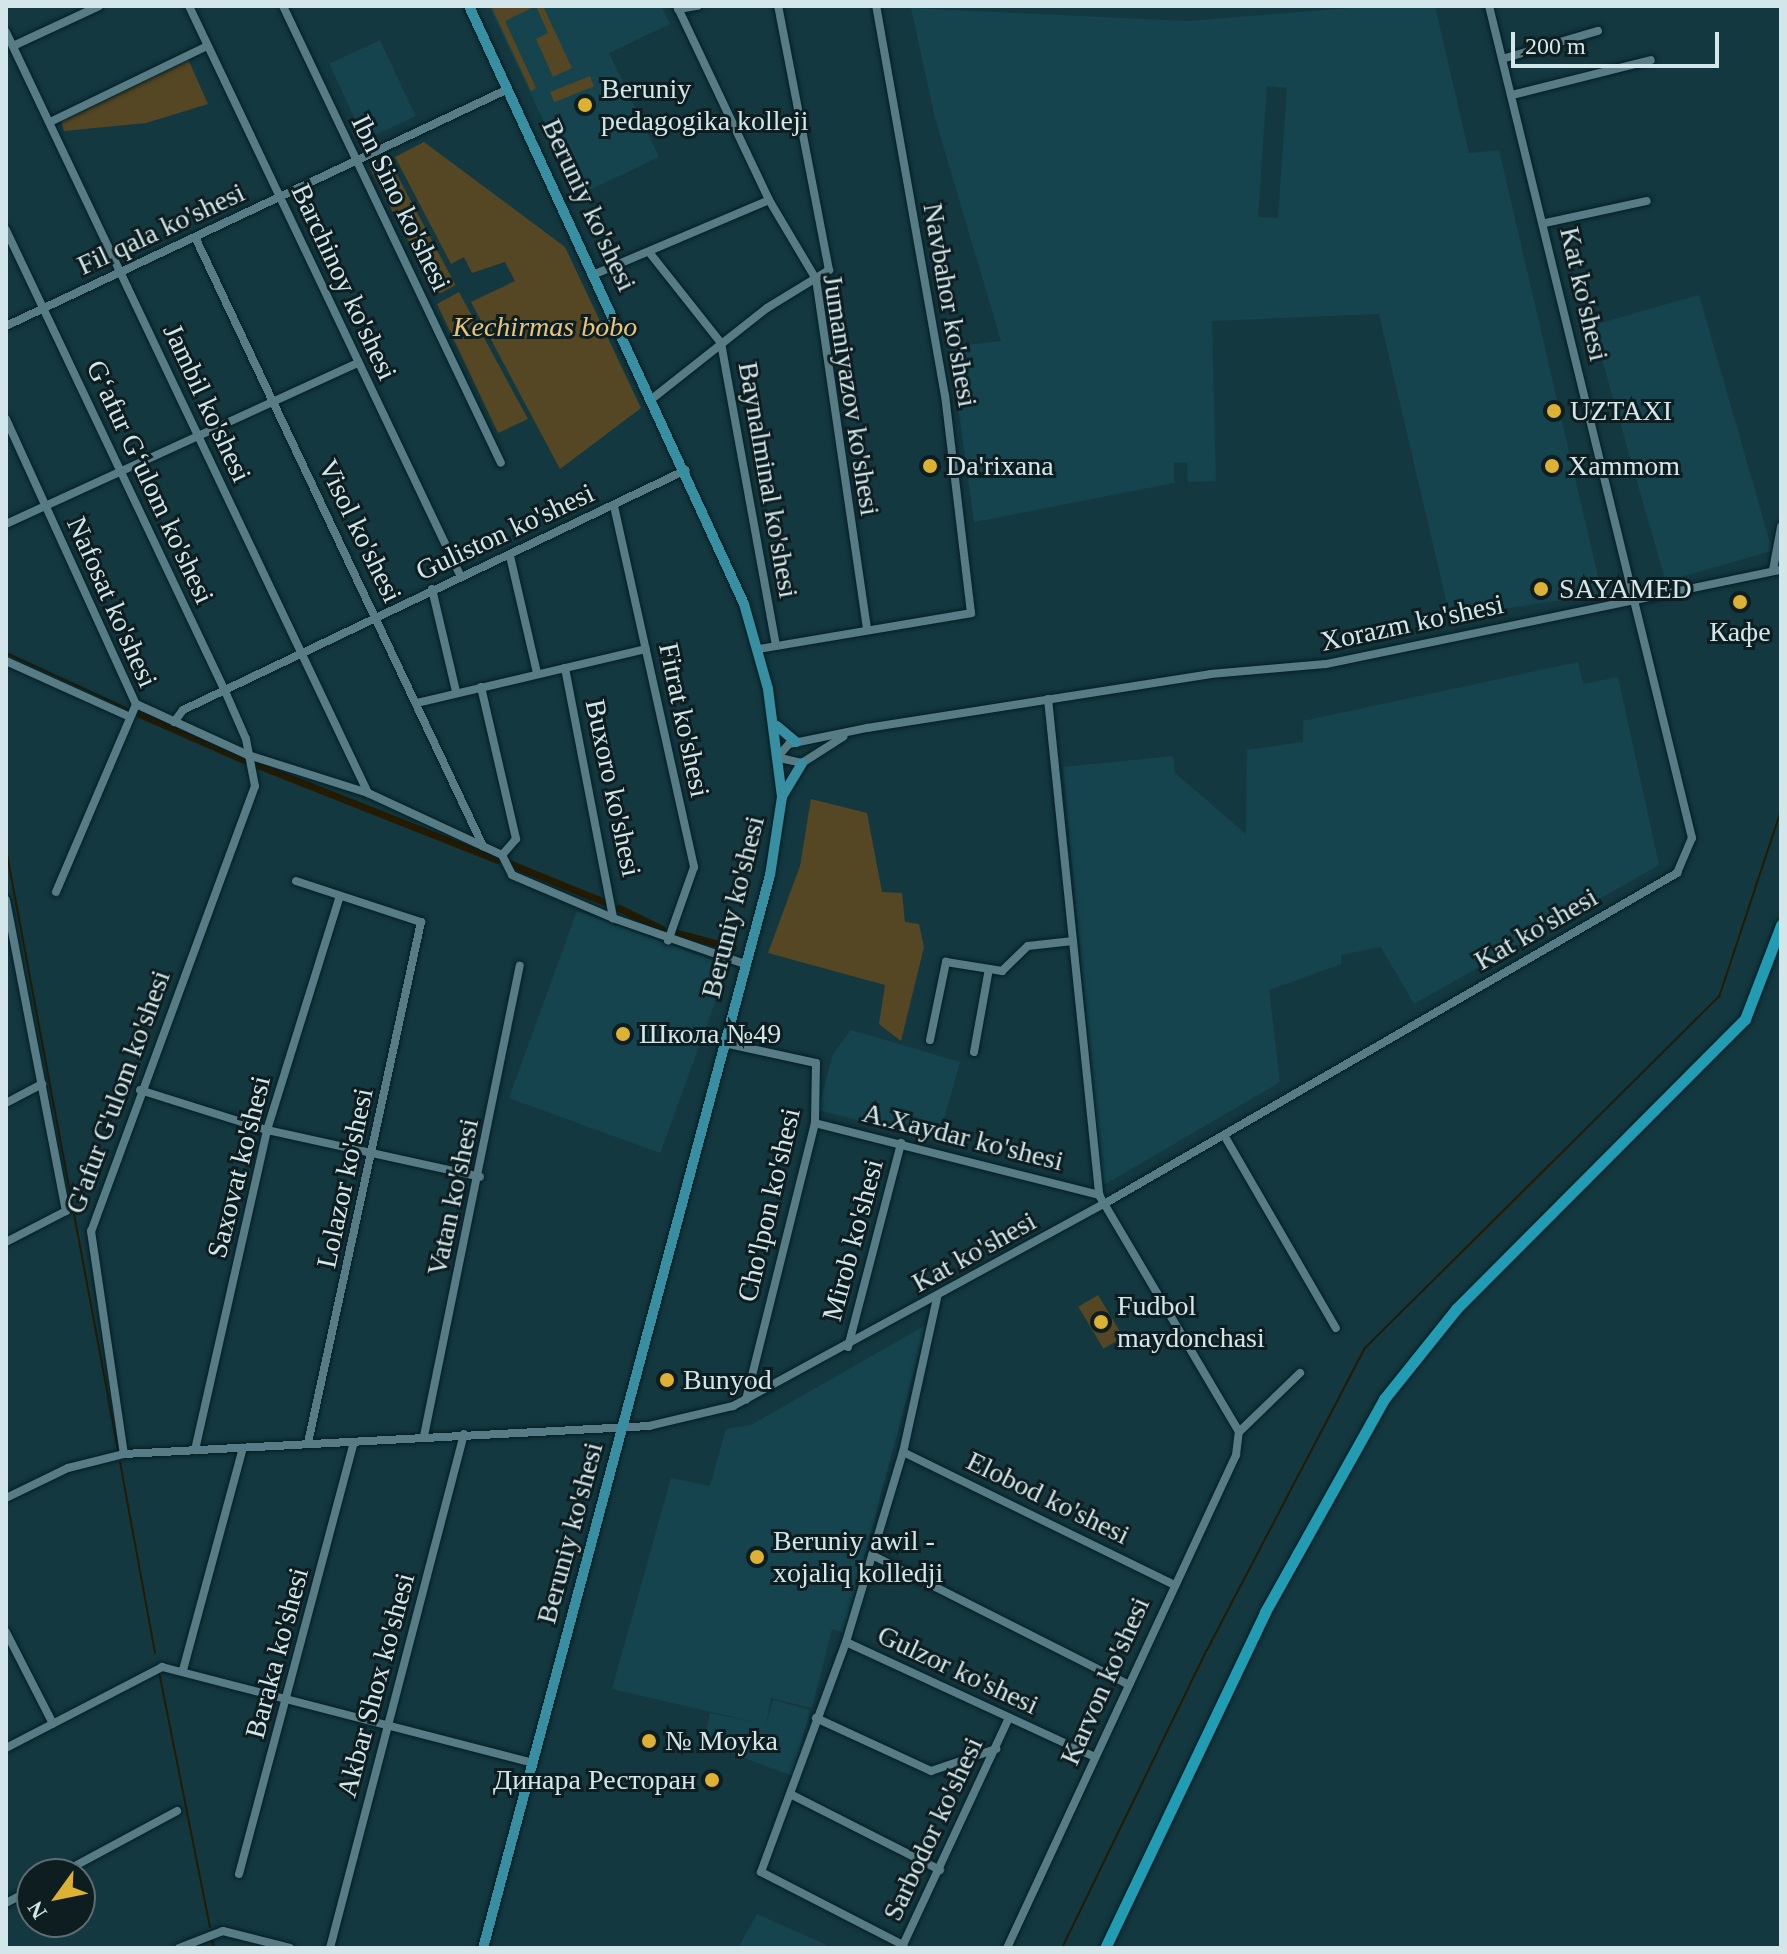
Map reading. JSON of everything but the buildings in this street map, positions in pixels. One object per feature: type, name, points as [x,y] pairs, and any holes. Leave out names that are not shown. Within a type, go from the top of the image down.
[{"type":"highway","points":[[1105,1948],[1272,1599],[1384,1399],[1456,1309],[1745,1019],[1781,925]]},
{"type":"main road","name":"Beruniy ko'shesi","points":[[469,6],[686,470],[759,649],[780,756],[782,797],[745,964],[624,1428],[483,1948]]},
{"type":"main road","points":[[775,724],[796,742]]},
{"type":"main road","points":[[782,797],[802,763]]},
{"type":"street","points":[[13,46],[99,6]]},
{"type":"street","name":"Barchinoy ko'shesi","points":[[189,6],[461,577]]},
{"type":"street","name":"Ibn Sino ko'shesi","points":[[283,6],[501,463]]},
{"type":"street","points":[[678,8],[698,6]]},
{"type":"street","points":[[653,398],[721,343],[829,270],[778,6]]},
{"type":"street","name":"Navbahor ko'shesi","points":[[867,629],[971,613],[945,396],[876,6]]},
{"type":"street","name":"Kat ko'shesi","points":[[6,1498],[68,1468],[124,1454],[624,1428],[746,1400],[937,1298],[1102,1200],[1224,1135],[1677,873],[1688,858],[1692,838],[1631,597],[1545,223],[1489,6]]},
{"type":"street","name":"Jumaniyazov ko'shesi","points":[[678,8],[769,200],[816,279],[867,629]]},
{"type":"street","points":[[1502,59],[1598,31]]},
{"type":"street","name":"Jambil ko'shesi","points":[[6,32],[368,793]]},
{"type":"street","points":[[50,122],[207,46]]},
{"type":"street","points":[[1512,95],[1651,60]]},
{"type":"street","name":"Fil qala ko'shesi","points":[[6,326],[508,89]]},
{"type":"street","points":[[595,274],[769,200]]},
{"type":"street","points":[[1545,223],[1647,201]]},
{"type":"street","name":"Gʻafur Gʻulom ko'shesi","points":[[6,230],[225,691],[248,755]]},
{"type":"street","name":"Visol ko'shesi","points":[[195,237],[378,618],[483,846]]},
{"type":"street","name":"Baynalminal ko'shesi","points":[[649,252],[721,343],[776,645]]},
{"type":"street","points":[[6,524],[198,438],[272,399],[357,363]]},
{"type":"street","name":"Nafosat ko'shesi","points":[[6,419],[136,704],[128,716],[56,892]]},
{"type":"street","name":"Guliston ko'shesi","points":[[174,722],[225,691],[302,656],[432,589],[510,556],[686,470]]},
{"type":"street","name":"Fitrat ko'shesi","points":[[614,506],[694,867],[668,941]]},
{"type":"street","points":[[1777,570],[1781,527]]},
{"type":"street","points":[[510,556],[537,673]]},
{"type":"street","name":"Xorazm ko'shesi","points":[[796,742],[1048,699],[1326,664],[1631,597],[1777,570]]},
{"type":"street","points":[[432,589],[456,691]]},
{"type":"street","points":[[759,649],[867,629]]},
{"type":"street","points":[[417,703],[456,691],[646,649]]},
{"type":"street","points":[[6,661],[128,716]]},
{"type":"street","name":"Buxoro ko'shesi","points":[[565,668],[613,918]]},
{"type":"street","points":[[481,687],[516,839],[502,855]]},
{"type":"street","points":[[1048,699],[1102,1200],[1239,1432],[1300,1373]]},
{"type":"street","points":[[136,704],[248,755],[368,793],[502,855],[512,875],[668,941],[745,964]]},
{"type":"street","points":[[780,756],[802,763],[847,734]]},
{"type":"street","points":[[780,756],[796,742]]},
{"type":"street","name":"G'afur G'ulom ko'shesi","points":[[124,1454],[91,1231],[140,1090],[255,786],[248,755]]},
{"type":"street","points":[[296,881],[339,899]]},
{"type":"street","name":"Lolazor ko'shesi","points":[[308,1443],[373,1156],[421,922],[339,899]]},
{"type":"street","name":"Saxovat ko'shesi","points":[[195,1450],[267,1130],[339,899]]},
{"type":"street","points":[[6,900],[10,953],[42,1084],[66,1211],[6,1242]]},
{"type":"street","points":[[930,1040],[946,962],[1002,971],[1028,946],[1073,941]]},
{"type":"street","name":"Vatan ko'shesi","points":[[424,1436],[480,1177],[520,966]]},
{"type":"street","points":[[974,1052],[989,969]]},
{"type":"street","name":"Cho'lpon ko'shesi","points":[[724,1043],[816,1063],[815,1123],[746,1400]]},
{"type":"street","points":[[6,1103],[42,1084]]},
{"type":"street","points":[[140,1090],[267,1130],[373,1156],[480,1177]]},
{"type":"street","name":"A.Xaydar ko'shesi","points":[[815,1123],[901,1143],[1102,1200]]},
{"type":"street","points":[[1224,1135],[1336,1328]]},
{"type":"street","name":"Mirob ko'shesi","points":[[848,1347],[901,1143]]},
{"type":"street","points":[[937,1298],[903,1452],[846,1642],[816,1718],[792,1795],[940,1870]]},
{"type":"street","name":"Karvon ko'shesi","points":[[1007,1948],[1173,1584],[1236,1455],[1239,1432]]},
{"type":"street","name":"Akbar Shox ko'shesi","points":[[330,1948],[464,1434]]},
{"type":"street","name":"Baraka ko'shesi","points":[[239,1874],[354,1442]]},
{"type":"street","points":[[183,1670],[243,1448]]},
{"type":"street","name":"Elobod ko'shesi","points":[[903,1452],[1173,1584]]},
{"type":"street","points":[[872,1555],[1129,1685]]},
{"type":"street","points":[[6,1632],[53,1724]]},
{"type":"street","name":"Gulzor ko'shesi","points":[[846,1642],[1095,1757]]},
{"type":"street","points":[[6,1748],[144,1673],[183,1670],[533,1763]]},
{"type":"street","points":[[816,1718],[931,1771],[996,1749]]},
{"type":"street","name":"Sarbodor ko'shesi","points":[[792,1795],[761,1872],[903,1945],[1009,1718]]},
{"type":"street","points":[[90,1858],[177,1811]]},
{"type":"street","points":[[179,1948],[223,1931],[290,1948]]},
{"type":"shaded area","name":"Beruniy pedagogika kolleji","points":[[489,6],[661,6],[670,24],[609,53],[659,157],[579,195]]},
{"type":"shaded area","points":[[1375,6],[1435,6],[1469,153],[1499,150],[1602,594],[1450,617],[1379,314],[1212,321],[1216,481],[1188,482],[1187,462],[1174,463],[1174,483],[974,522],[950,347],[1001,341],[935,118],[911,8],[1187,21]],"holes":[[[1267,86],[1287,88],[1278,218],[1258,217]]]},
{"type":"shaded area","points":[[380,40],[415,116],[365,140],[329,64]]},
{"type":"shaded area","points":[[1699,295],[1772,551],[1666,581],[1592,326]]},
{"type":"shaded area","points":[[1578,662],[1583,684],[1618,677],[1659,865],[1414,1004],[1381,947],[1341,955],[1341,964],[1269,990],[1280,1082],[1102,1186],[1063,767],[1173,756],[1175,773],[1246,834],[1247,750],[1303,742],[1303,721]]},
{"type":"shaded area","name":"Школа №49","points":[[577,911],[728,966],[660,1153],[509,1098]]},
{"type":"shaded area","points":[[851,1030],[960,1062],[938,1140],[818,1110],[833,1054]]},
{"type":"shaded area","name":"Beruniy awil - xojaliq kolledji","points":[[926,1325],[844,1633],[832,1629],[812,1708],[771,1698],[766,1726],[773,1700],[810,1710],[793,1776],[703,1743],[710,1713],[759,1723],[612,1689],[671,1478],[710,1486],[726,1429],[751,1425]]},
{"type":"shaded area","points":[[757,1914],[833,1948],[738,1948]]},
{"type":"green space","points":[[491,6],[536,6],[505,21],[536,88],[531,91]]},
{"type":"green space","points":[[536,6],[543,6],[572,68],[553,77],[536,39],[548,33]]},
{"type":"green space","points":[[188,59],[208,104],[146,123],[64,131],[61,120]]},
{"type":"green space","points":[[590,76],[594,86],[554,102],[550,92]]},
{"type":"green space","name":"Kechirmas bobo","points":[[424,142],[565,247],[641,408],[560,469],[471,302],[515,281],[505,262],[472,273],[464,257],[451,264],[395,157]]},
{"type":"green space","points":[[388,158],[456,285],[437,295],[369,168]]},
{"type":"green space","points":[[459,292],[528,419],[498,433],[437,304]]},
{"type":"green space","points":[[811,799],[867,813],[882,892],[902,893],[905,922],[919,924],[924,947],[901,1041],[879,1024],[885,985],[768,953],[800,866]]},
{"type":"green space","name":"Fudbol maydonchasi","points":[[1098,1295],[1123,1337],[1104,1349],[1078,1307]]},
{"type":"waterway","points":[[6,653],[128,709]]},
{"type":"waterway","points":[[135,712],[246,761]]},
{"type":"waterway","points":[[255,764],[497,860]]},
{"type":"waterway","points":[[1062,1948],[1207,1650],[1365,1348],[1719,997],[1781,811]]},
{"type":"waterway","points":[[6,849],[118,1450]]},
{"type":"waterway","points":[[506,862],[607,903]]},
{"type":"waterway","points":[[619,908],[662,929]]},
{"type":"waterway","points":[[675,932],[733,948]]},
{"type":"waterway","points":[[120,1462],[155,1653]]},
{"type":"waterway","points":[[159,1672],[210,1927]]},
{"type":"waterway","points":[[212,1940],[214,1948]]},
{"type":"place","name":"Beruniy pedagogika kolleji","points":[[585,105]]},
{"type":"place","name":"UZTAXI","points":[[1554,411]]},
{"type":"place","name":"Da'rixana","points":[[930,466]]},
{"type":"place","name":"Xammom","points":[[1552,466]]},
{"type":"place","name":"SAYAMED","points":[[1541,589]]},
{"type":"place","name":"Кафе","points":[[1740,602]]},
{"type":"place","name":"Школа №49","points":[[623,1034]]},
{"type":"place","name":"Fudbol maydonchasi","points":[[1101,1322]]},
{"type":"place","name":"Bunyod","points":[[667,1380]]},
{"type":"place","name":"Beruniy awil - xojaliq kolledji","points":[[757,1557]]},
{"type":"place","name":"№ Moyka","points":[[649,1741]]},
{"type":"place","name":"Динара Ресторан","points":[[712,1780]]}]
